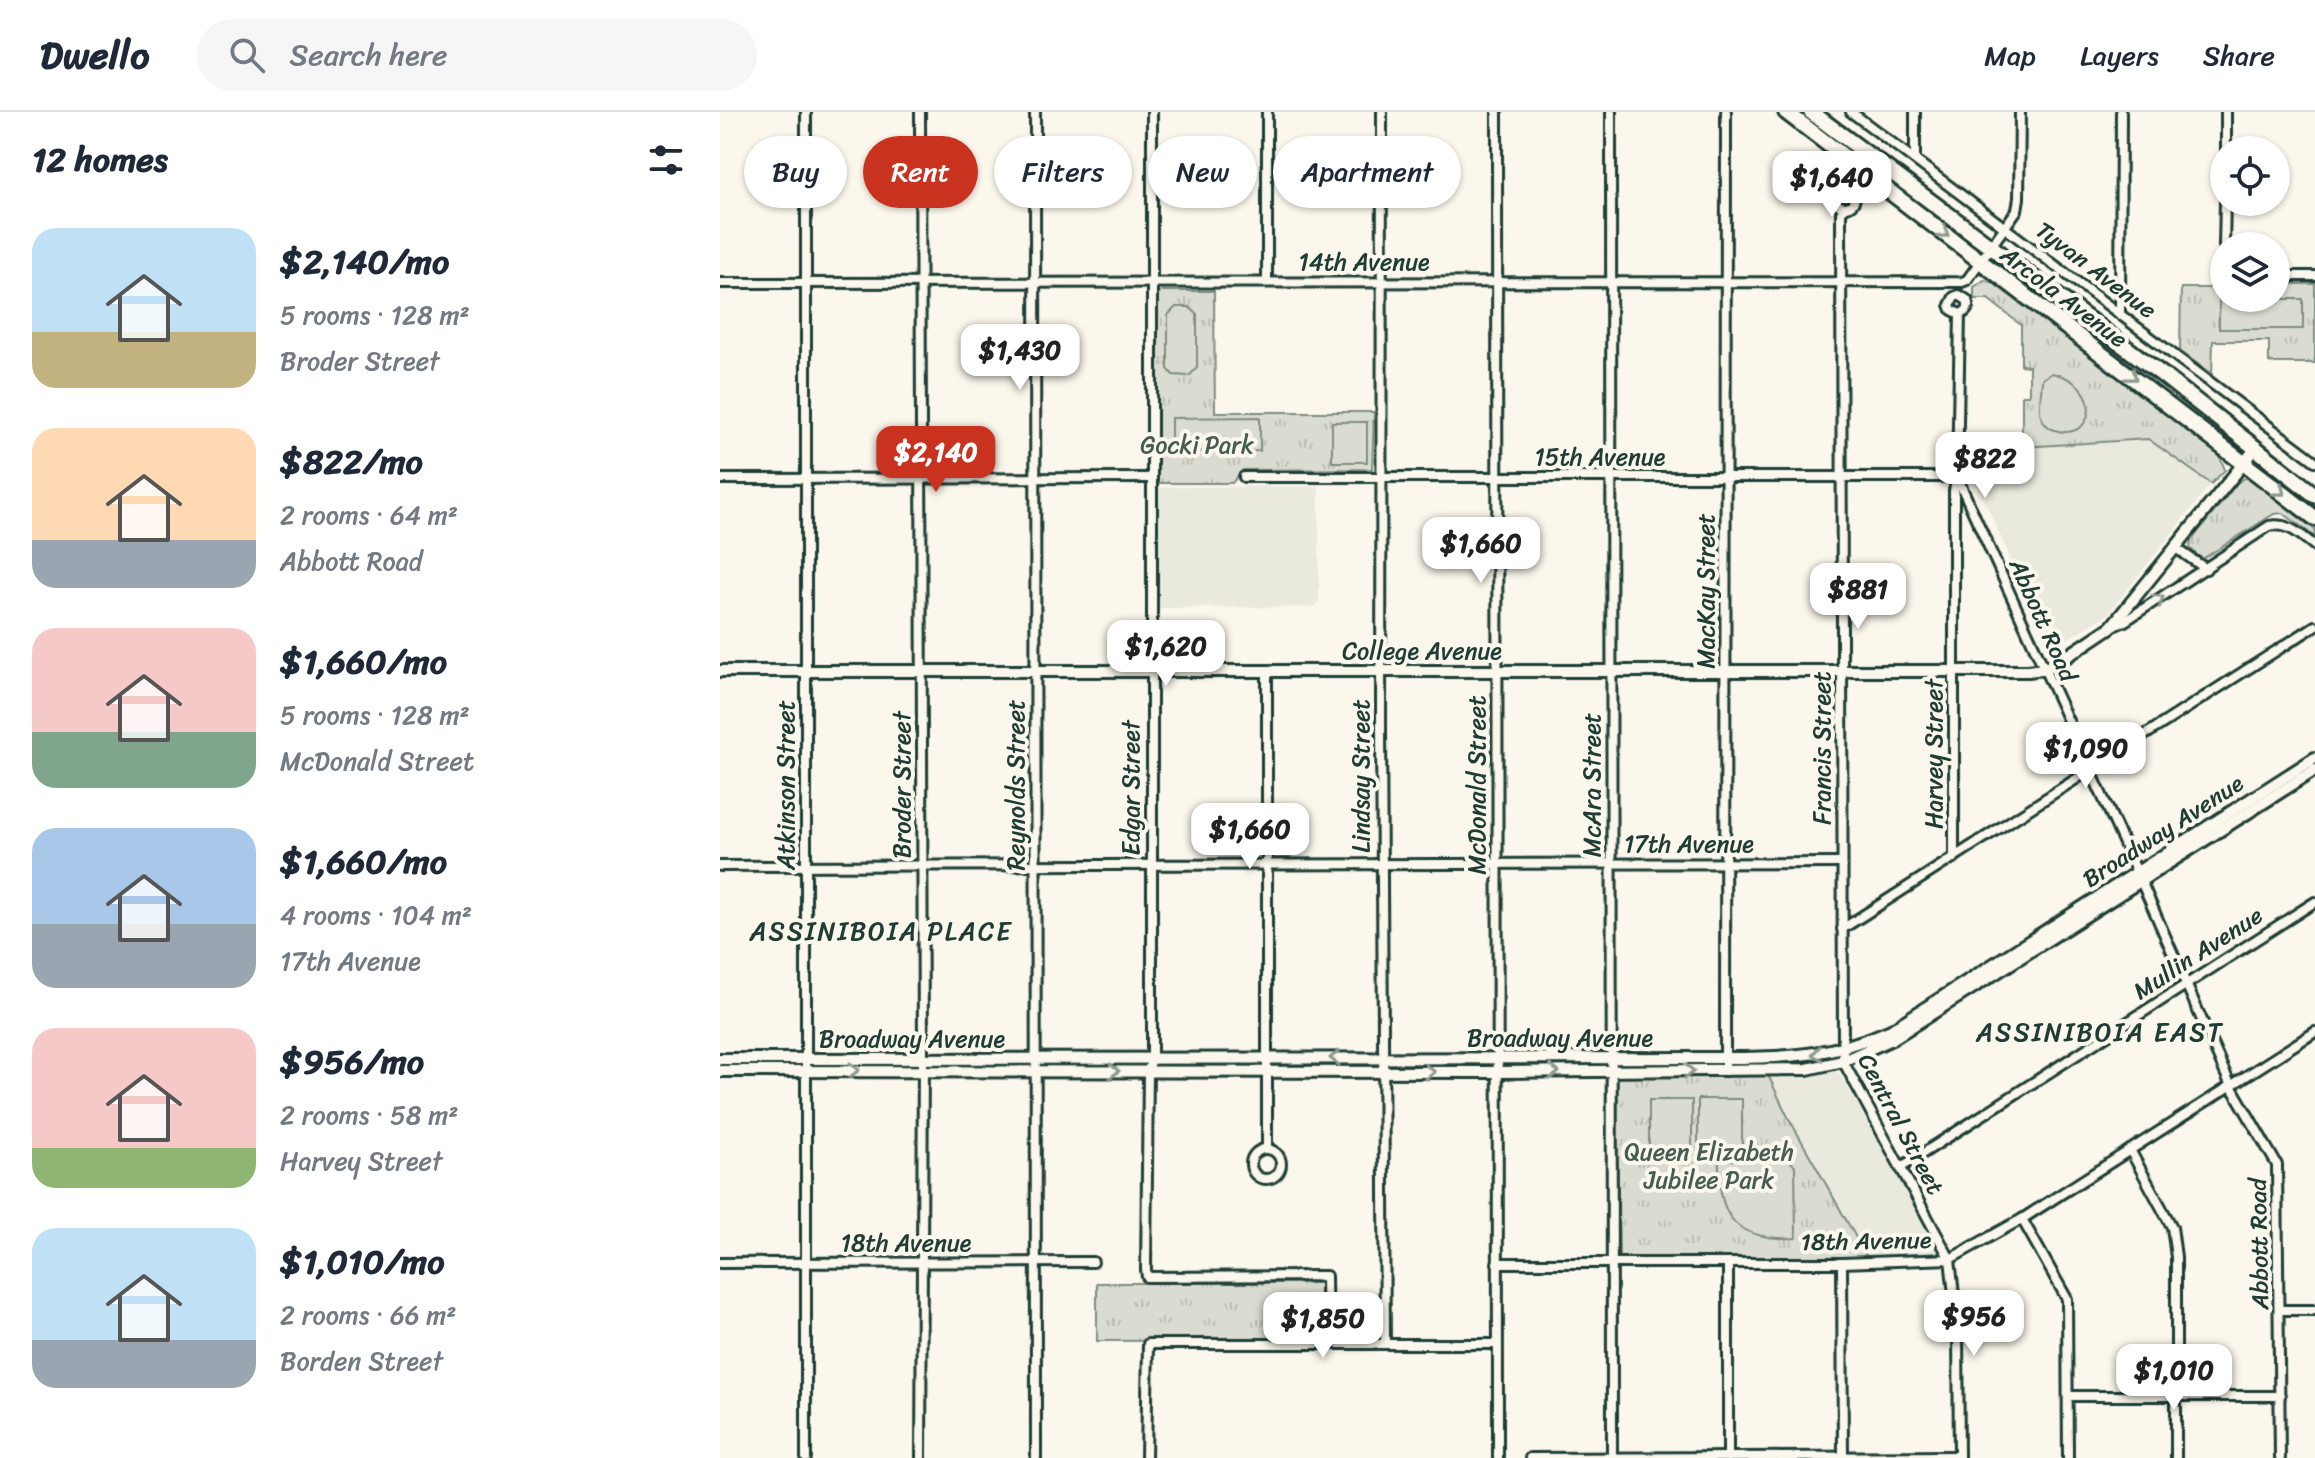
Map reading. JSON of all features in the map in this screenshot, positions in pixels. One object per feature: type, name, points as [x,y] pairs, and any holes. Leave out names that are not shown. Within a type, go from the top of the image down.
[{"type":"main road","name":"Arcola Avenue","points":[[1786,112],[2315,518]]},
{"type":"main road","name":"Arcola Avenue","points":[[1811,112],[2129,349],[2315,495]]},
{"type":"street","name":"Atkinson Street","points":[[806,112],[806,1458]]},
{"type":"street","name":"Broder Street","points":[[920,112],[921,1458]]},
{"type":"street","name":"Reynolds Street","points":[[1035,112],[1036,1458]]},
{"type":"street","name":"Edgar Street","points":[[1152,112],[1152,1058],[1148,1071],[1146,1270],[1147,1277],[1326,1276],[1327,1344]]},
{"type":"street","points":[[1267,112],[1267,282]]},
{"type":"street","name":"Lindsay Street","points":[[1382,112],[1381,865],[1385,1344]]},
{"type":"street","name":"McDonald Street","points":[[1497,112],[1498,1458]]},
{"type":"street","name":"McAra Street","points":[[1611,112],[1612,1457]]},
{"type":"street","name":"MacKay Street","points":[[1725,1071],[1726,112]]},
{"type":"street","name":"Tyvan Avenue","points":[[1851,112],[2315,461]]},
{"type":"street","points":[[1915,112],[1915,159]]},
{"type":"street","name":"14th Avenue","points":[[720,283],[1962,282],[1967,280],[2017,210],[2020,112]]},
{"type":"street","points":[[2120,314],[2121,112]]},
{"type":"street","points":[[2226,112],[2226,136]]},
{"type":"street","name":"Francis Street","points":[[1842,1049],[1841,213],[1844,207]]},
{"type":"street","points":[[2290,276],[2315,276]]},
{"type":"street","name":"Harvey Street","points":[[1954,858],[1953,539],[1960,314]]},
{"type":"street","name":"College Avenue","points":[[2111,627],[2256,448]]},
{"type":"street","name":"15th Avenue","points":[[1244,477],[1957,477]]},
{"type":"street","name":"Abbott Road","points":[[1957,477],[2230,1084],[2277,1165],[2280,1458]]},
{"type":"street","points":[[720,479],[1152,478]]},
{"type":"street","name":"College Avenue","points":[[720,671],[1953,672],[2043,669],[2125,621],[2269,526],[2288,526],[2315,546]]},
{"type":"street","points":[[2176,548],[2206,569]]},
{"type":"street","points":[[1842,929],[2315,626]]},
{"type":"street","points":[[1267,671],[1267,1149]]},
{"type":"street","name":"Broadway Avenue","points":[[720,1071],[923,1058],[1148,1071],[1807,1069],[1843,1061],[1892,1039],[2315,758]]},
{"type":"street","name":"Broadway Avenue","points":[[720,1059],[922,1071],[1152,1058],[1725,1058],[1811,1055],[1842,1049],[1891,1030],[2315,770]]},
{"type":"street","name":"17th Avenue","points":[[720,866],[1842,863]]},
{"type":"street","name":"Mullin Avenue","points":[[1900,1168],[2315,902]]},
{"type":"street","name":"18th Avenue","points":[[1497,1263],[1842,1263],[1950,1259],[2022,1219],[2315,1032]]},
{"type":"street","name":"Central Street","points":[[1842,1049],[1843,1061],[1950,1259]]},
{"type":"street","points":[[2130,1150],[2172,1227],[2176,1257],[2176,1458]]},
{"type":"street","points":[[2022,1219],[2067,1299],[2068,1458]]},
{"type":"street","points":[[1530,1458],[1959,1457],[1958,1330],[1950,1259]]},
{"type":"street","name":"18th Avenue","points":[[720,1263],[1093,1262]]},
{"type":"street","points":[[1728,1263],[1728,1457]]},
{"type":"street","points":[[1842,1263],[1843,1457]]},
{"type":"street","points":[[2280,1310],[2315,1310]]},
{"type":"street","points":[[1146,1458],[1148,1344],[1497,1344]]},
{"type":"street","points":[[2068,1396],[2280,1396]]},
{"type":"shaded area","points":[[2149,439],[2211,484],[2107,615],[2051,649],[1972,473],[2022,474],[2022,447]]},
{"type":"shaded area","points":[[1319,486],[1319,601],[1313,607],[1159,608],[1158,487]]},
{"type":"shaded area","points":[[1828,1068],[1840,1074],[1936,1242],[1938,1248],[1933,1255],[1867,1257],[1787,1115],[1768,1075]]},
{"type":"green space","points":[[1984,280],[1992,282],[2219,454],[2225,470],[2211,484],[2148,439],[2022,447],[2022,395],[2029,395],[2029,366],[2021,365],[2021,325],[1988,299],[1974,299],[1974,287]]},
{"type":"green space","points":[[2290,284],[2315,284],[2315,363],[2269,363],[2269,341],[2213,341],[2212,374],[2180,351],[2181,288],[2210,288],[2210,312],[2290,312]]},
{"type":"green space","name":"Gocki Park","points":[[1161,291],[1214,291],[1215,412],[1374,412],[1372,469],[1243,470],[1232,483],[1158,483],[1157,295]]},
{"type":"green space","points":[[2290,299],[2303,299],[2303,329],[2219,329],[2219,312],[2290,312]]},
{"type":"green space","points":[[1176,307],[1189,307],[1197,314],[1197,368],[1189,376],[1173,375],[1168,369],[1168,315]]},
{"type":"green space","points":[[2052,373],[2070,380],[2088,400],[2086,421],[2068,432],[2055,430],[2042,417],[2042,379]]},
{"type":"green space","points":[[1260,417],[1260,451],[1171,452],[1171,418]]},
{"type":"green space","points":[[1332,422],[1367,422],[1367,462],[1332,462]]},
{"type":"green space","points":[[2245,478],[2254,480],[2315,530],[2315,537],[2283,513],[2274,514],[2204,558],[2199,557],[2190,548],[2191,541],[2238,482]]},
{"type":"green space","name":"Queen Elizabeth Jubilee Park","points":[[1616,1073],[1768,1075],[1787,1115],[1867,1257],[1619,1257]]},
{"type":"green space","points":[[1698,1099],[1742,1099],[1742,1155],[1698,1155]]},
{"type":"green space","points":[[1649,1100],[1692,1100],[1692,1154],[1649,1154]]},
{"type":"green space","points":[[1719,1160],[1789,1160],[1795,1166],[1796,1238],[1758,1235],[1734,1222],[1722,1197]]},
{"type":"green space","points":[[1097,1283],[1320,1283],[1320,1340],[1097,1341]]},
{"type":"district","name":"ASSINIBOIA PLACE","points":[[881,931]]},
{"type":"district","name":"ASSINIBOIA EAST","points":[[2100,1032]]}]
